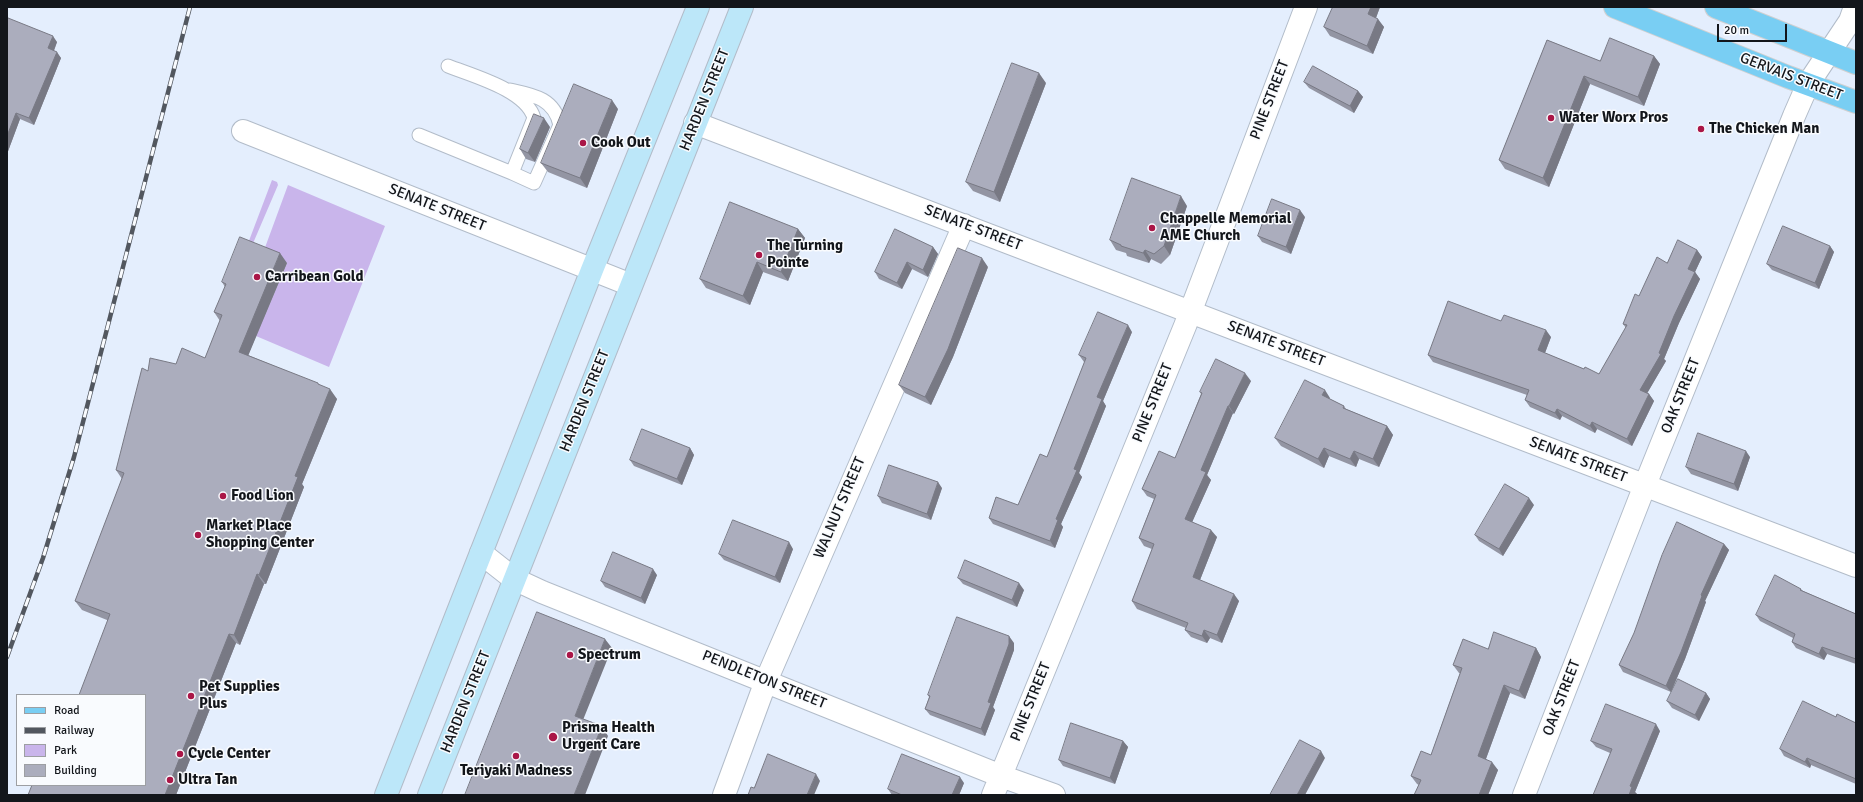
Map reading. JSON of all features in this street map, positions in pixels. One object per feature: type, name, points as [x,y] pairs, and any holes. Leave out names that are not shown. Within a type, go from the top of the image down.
[{"type":"main road","points":[[386,795],[592,270],[698,7]]},
{"type":"main road","name":"HARDEN STREET","points":[[429,795],[742,7]]},
{"type":"main road","name":"GERVAIS STREET","points":[[1615,7],[1856,102]]},
{"type":"main road","points":[[1716,7],[1856,62]]},
{"type":"street","name":"PINE STREET","points":[[997,785],[1190,311],[1306,7]]},
{"type":"street","name":"OAK STREET","points":[[1524,795],[1645,485],[1794,116],[1808,84],[1850,21],[1855,7]]},
{"type":"street","name":"SENATE STREET","points":[[695,123],[1856,566]]},
{"type":"street","name":"SENATE STREET","points":[[243,131],[631,285]]},
{"type":"street","name":"WALNUT STREET","points":[[724,795],[766,681],[964,225]]},
{"type":"street","name":"PENDLETON STREET","points":[[481,554],[514,579],[542,592],[766,681],[997,785],[1054,795]]},
{"type":"lane","points":[[419,135],[534,183],[560,125],[558,114],[550,105],[539,97],[505,88],[448,66]]},
{"type":"lane","points":[[505,88],[528,106],[534,118],[512,173]]},
{"type":"green space","points":[[272,180],[277,182],[278,185],[251,248],[247,246]]},
{"type":"green space","points":[[288,185],[385,226],[329,367],[256,336],[287,263],[263,253]]},
{"type":"building","points":[[1333,7],[1371,7],[1368,14],[1378,19],[1367,46],[1324,27]]},
{"type":"building","points":[[8,18],[53,36],[48,48],[57,52],[29,118],[16,113],[7,136],[7,20]]},
{"type":"building","points":[[1610,38],[1654,56],[1638,97],[1584,76],[1543,178],[1499,160],[1547,40],[1600,61]]},
{"type":"building","points":[[1012,63],[1039,73],[994,192],[966,182]]},
{"type":"building","points":[[1313,66],[1358,91],[1350,106],[1304,82]]},
{"type":"building","name":"Cook Out","points":[[574,84],[612,100],[580,178],[541,163]]},
{"type":"building","points":[[534,114],[544,118],[528,153],[520,149]]},
{"type":"building","name":"Chappelle Memorial AME Church","points":[[1132,178],[1181,196],[1164,246],[1154,254],[1145,250],[1143,253],[1121,246],[1110,240]]},
{"type":"building","points":[[1272,199],[1300,210],[1286,247],[1258,236]]},
{"type":"building","name":"The Turning Pointe","points":[[730,202],[798,229],[781,272],[757,262],[743,296],[700,279]]},
{"type":"building","points":[[1783,226],[1830,246],[1815,283],[1767,264]]},
{"type":"building","points":[[895,229],[933,247],[923,270],[907,262],[897,283],[875,272]]},
{"type":"building","name":"Market Place Shopping Center","points":[[240,237],[280,253],[239,352],[330,389],[295,476],[298,477],[259,575],[257,574],[234,635],[229,634],[165,795],[28,795],[32,786],[146,786],[146,694],[79,694],[110,614],[75,601],[124,473],[116,470],[142,368],[148,371],[150,358],[176,364],[182,348],[205,358],[222,315],[214,312],[226,284],[222,282]]},
{"type":"building","points":[[1678,240],[1697,250],[1688,269],[1695,272],[1674,316],[1659,353],[1661,354],[1640,390],[1649,394],[1627,439],[1592,422],[1590,426],[1557,409],[1555,413],[1525,400],[1529,390],[1428,355],[1448,301],[1501,321],[1504,315],[1546,330],[1538,350],[1584,369],[1585,367],[1599,374],[1627,325],[1623,324],[1635,294],[1639,296],[1657,257],[1667,263]]},
{"type":"building","points":[[958,248],[982,258],[948,349],[925,397],[899,385]]},
{"type":"building","points":[[1098,312],[1128,325],[1097,397],[1102,399],[1074,469],[1077,470],[1056,519],[1058,520],[1050,541],[989,518],[996,497],[1018,505],[1040,454],[1047,457],[1086,358],[1079,355]]},
{"type":"building","points":[[1216,359],[1245,373],[1228,406],[1201,470],[1206,472],[1185,519],[1211,530],[1193,577],[1234,594],[1217,635],[1204,630],[1202,636],[1185,630],[1188,623],[1132,601],[1154,544],[1139,538],[1156,495],[1142,489],[1159,451],[1175,458],[1202,393],[1200,392]]},
{"type":"building","points":[[1305,380],[1325,390],[1322,395],[1344,406],[1343,408],[1387,426],[1373,459],[1354,451],[1350,459],[1324,448],[1318,459],[1275,438]]},
{"type":"building","points":[[642,429],[690,448],[677,479],[630,460]]},
{"type":"building","points":[[1698,433],[1746,451],[1734,484],[1686,467]]},
{"type":"building","points":[[889,465],[938,482],[927,514],[878,496]]},
{"type":"building","points":[[1505,484],[1529,498],[1499,549],[1475,535]]},
{"type":"building","points":[[733,520],[789,542],[775,577],[719,554]]},
{"type":"building","points":[[1677,522],[1724,544],[1701,595],[1702,596],[1681,652],[1666,686],[1619,665],[1634,633],[1662,555]]},
{"type":"building","points":[[613,552],[653,569],[641,598],[601,581]]},
{"type":"building","points":[[965,560],[1019,583],[1012,600],[958,578]]},
{"type":"building","points":[[1775,575],[1801,589],[1800,590],[1856,614],[1856,659],[1822,647],[1819,654],[1792,642],[1795,634],[1756,615]]},
{"type":"building","points":[[537,612],[605,639],[575,716],[602,726],[574,795],[465,795]]},
{"type":"building","points":[[957,617],[1009,636],[1009,644],[988,702],[991,703],[981,729],[925,709],[930,696],[928,695]]},
{"type":"building","points":[[1494,632],[1536,648],[1519,691],[1504,685],[1478,756],[1492,762],[1479,795],[1414,795],[1421,780],[1411,776],[1421,751],[1431,755],[1462,668],[1453,665],[1463,639],[1488,649]]},
{"type":"building","points":[[1678,679],[1706,693],[1695,715],[1667,701]]},
{"type":"building","points":[[1803,701],[1836,717],[1837,714],[1856,723],[1856,779],[1807,758],[1805,762],[1780,749]]},
{"type":"building","points":[[1606,704],[1656,724],[1630,786],[1632,787],[1629,795],[1593,795],[1612,749],[1591,741]]},
{"type":"building","points":[[1071,723],[1123,741],[1110,778],[1059,760]]},
{"type":"building","points":[[1300,740],[1321,751],[1297,795],[1270,795]]},
{"type":"building","points":[[768,754],[816,774],[807,795],[748,795],[751,787],[754,788]]},
{"type":"building","points":[[902,754],[960,777],[952,795],[902,795],[888,789]]},
{"type":"railway","points":[[7,657],[43,558],[74,457],[190,7]]},
{"type":"place","name":"Water Worx Pros","points":[[1551,118]]},
{"type":"place","name":"The Chicken Man","points":[[1701,129]]},
{"type":"place","name":"Cook Out","points":[[583,143]]},
{"type":"place","name":"Chappelle Memorial AME Church","points":[[1152,228]]},
{"type":"place","name":"The Turning Pointe","points":[[759,255]]},
{"type":"place","name":"Carribean Gold","points":[[257,277]]},
{"type":"place","name":"Food Lion","points":[[223,496]]},
{"type":"place","name":"Market Place Shopping Center","points":[[198,535]]},
{"type":"place","name":"Spectrum","points":[[570,655]]},
{"type":"place","name":"Pet Supplies Plus","points":[[191,696]]},
{"type":"place","name":"Prisma Health Urgent Care","points":[[553,737]]},
{"type":"place","name":"Cycle Center","points":[[180,754]]},
{"type":"place","name":"Teriyaki Madness","points":[[516,756]]},
{"type":"place","name":"Ultra Tan","points":[[170,780]]}]
